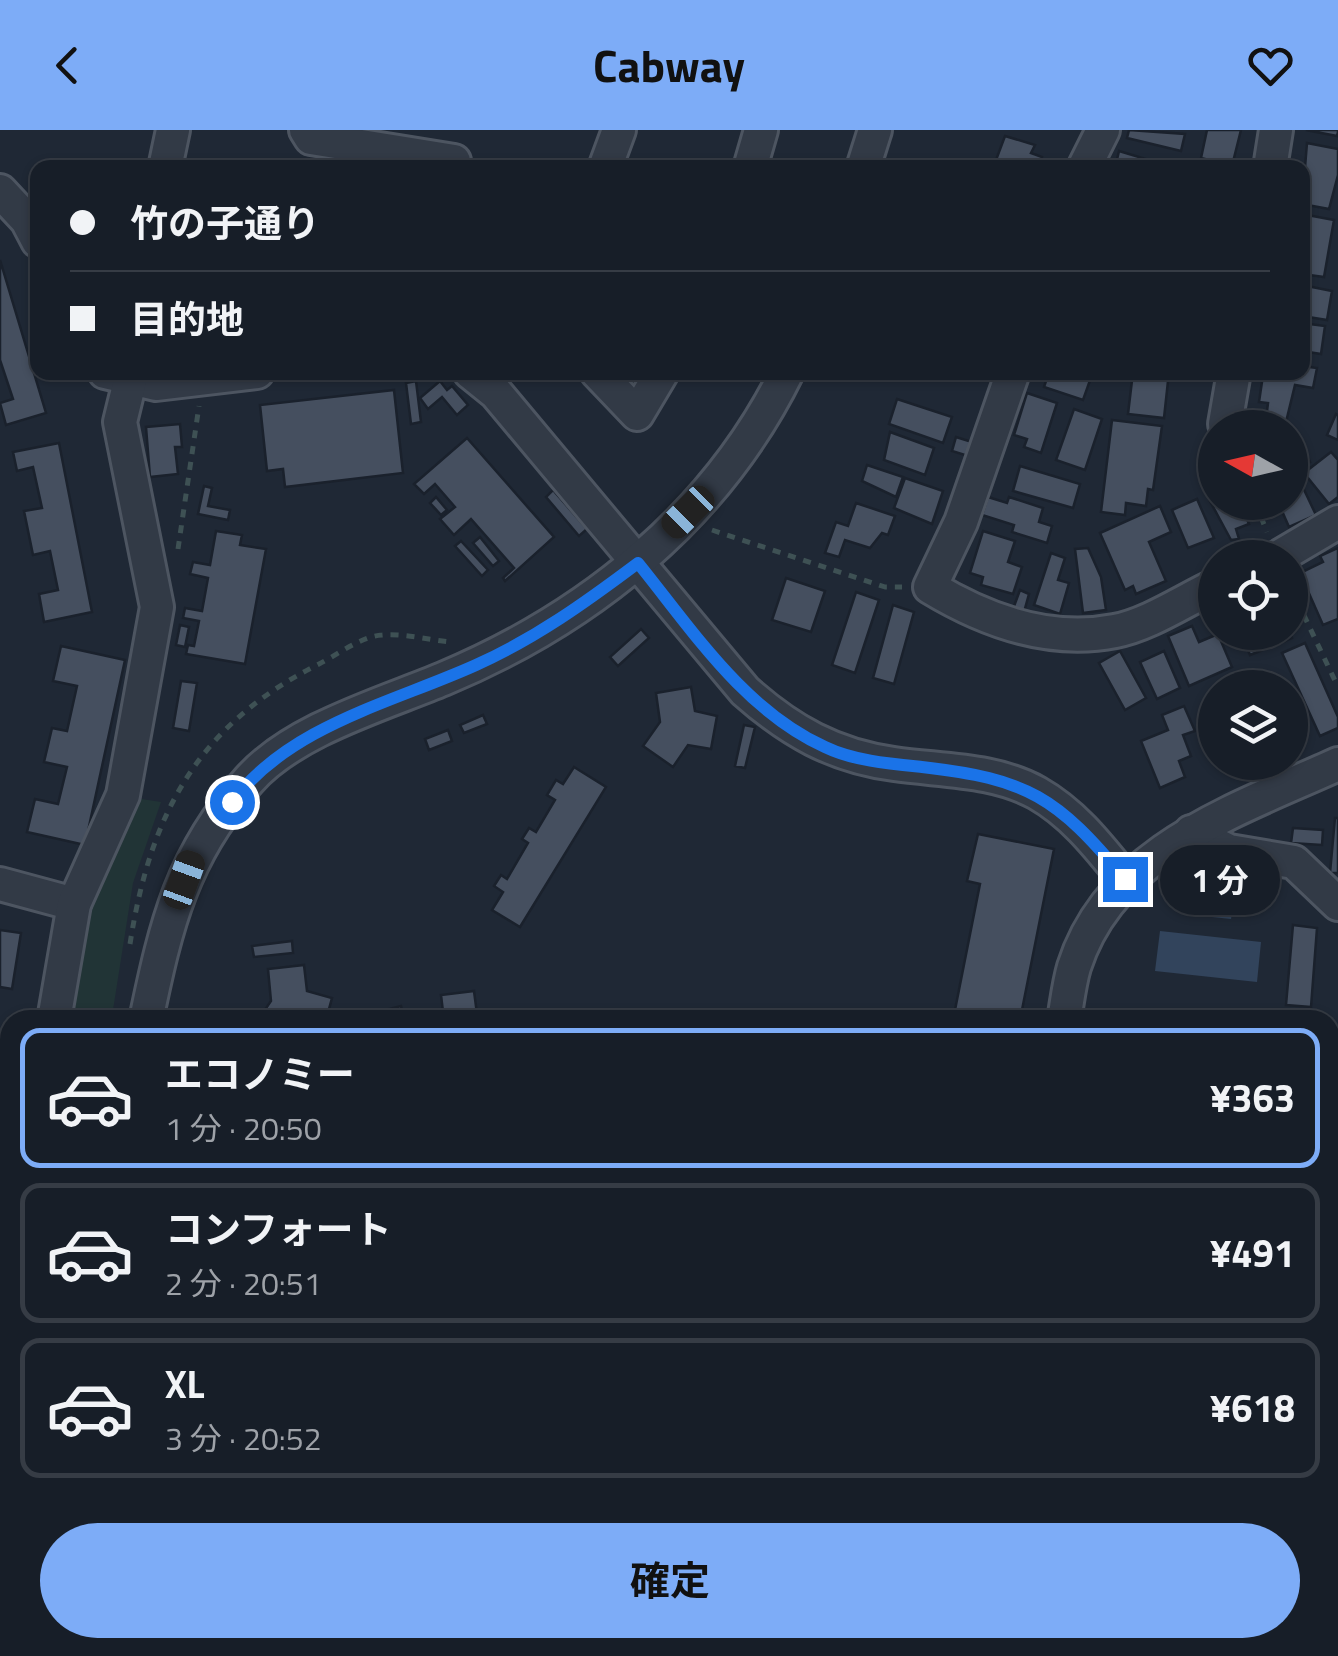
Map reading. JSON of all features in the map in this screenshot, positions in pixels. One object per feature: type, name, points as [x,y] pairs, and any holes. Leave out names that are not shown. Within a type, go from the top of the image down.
[{"type":"street","points":[[167,160],[173,130]]},
{"type":"street","points":[[306,130],[311,138],[456,153]]},
{"type":"street","points":[[609,160],[618,130]]},
{"type":"street","points":[[752,160],[761,130]]},
{"type":"street","points":[[866,160],[875,130]]},
{"type":"street","points":[[1088,160],[1102,130]]},
{"type":"street","points":[[1271,160],[1276,130]]},
{"type":"street","points":[[0,191],[30,225]]},
{"type":"street","points":[[56,1010],[74,904],[123,795],[157,607],[120,422],[117,380]]},
{"type":"street","points":[[493,380],[745,692],[784,726],[830,750],[891,764],[991,776],[1036,792],[1081,826],[1125,879]]},
{"type":"street","points":[[604,380],[636,414],[657,380]]},
{"type":"street","points":[[148,1010],[164,932],[194,854],[251,777],[317,731],[477,664],[562,621],[638,563],[713,488],[768,411],[782,380]]},
{"type":"street","points":[[1010,380],[961,522],[930,587],[972,612],[1050,635],[1118,631],[1198,594]]},
{"type":"street","points":[[1227,410],[1233,380]]},
{"type":"street","points":[[1308,540],[1338,522]]},
{"type":"street","points":[[1066,1010],[1074,966],[1099,914],[1125,879],[1191,832],[1338,764]]},
{"type":"street","points":[[1191,832],[1230,851],[1294,862],[1338,904]]},
{"type":"street","points":[[0,884],[74,904]]},
{"type":"path","points":[[178,552],[216,380]]},
{"type":"path","points":[[710,529],[885,587],[930,587]]},
{"type":"path","points":[[1308,624],[1338,687]]},
{"type":"path","points":[[378,634],[469,644]]},
{"type":"shaded area","points":[[135,798],[161,802],[133,883],[113,1010],[68,1010],[84,915]]},
{"type":"water","points":[[1185,895],[1234,900],[1231,919],[1183,914]]},
{"type":"water","points":[[1160,931],[1261,942],[1257,982],[1155,971]]},
{"type":"building","points":[[1129,130],[1185,134],[1181,151],[1127,138]]},
{"type":"building","points":[[1207,130],[1241,130],[1234,160],[1201,158]]},
{"type":"building","points":[[1306,130],[1338,130],[1338,132],[1337,136]]},
{"type":"building","points":[[1005,136],[1035,145],[1031,153],[1042,157],[1041,160],[996,160]]},
{"type":"building","points":[[1307,143],[1338,149],[1338,175],[1329,209],[1310,205],[1310,160],[1306,160]]},
{"type":"building","points":[[1119,151],[1149,160],[1117,160]]},
{"type":"building","points":[[1310,216],[1334,220],[1324,277],[1310,275]]},
{"type":"building","points":[[0,260],[30,360],[30,380],[36,380],[46,413],[6,425],[0,403],[13,399],[0,360]]},
{"type":"building","points":[[1310,287],[1332,291],[1327,320],[1310,317]]},
{"type":"building","points":[[1310,324],[1325,326],[1321,354],[1310,352]]},
{"type":"building","points":[[1310,367],[1317,368],[1313,388],[1295,385],[1289,410],[1267,410],[1268,403],[1259,402],[1262,380],[1310,380]]},
{"type":"building","points":[[1046,380],[1090,380],[1083,400],[1044,387]]},
{"type":"building","points":[[1132,380],[1168,380],[1164,418],[1128,414]]},
{"type":"building","points":[[416,381],[421,422],[411,424],[406,383]]},
{"type":"building","points":[[440,381],[447,390],[452,386],[468,405],[457,415],[442,397],[428,409],[420,398]]},
{"type":"building","points":[[394,390],[403,473],[285,487],[283,469],[267,471],[260,405]]},
{"type":"building","points":[[1027,393],[1057,403],[1041,453],[1024,447],[1027,439],[1014,435]]},
{"type":"building","points":[[897,399],[952,417],[943,443],[889,424]]},
{"type":"building","points":[[1074,409],[1102,419],[1085,470],[1056,460]]},
{"type":"building","points":[[1338,415],[1338,440],[1327,435]]},
{"type":"building","points":[[1112,420],[1162,426],[1153,490],[1148,489],[1146,506],[1126,503],[1125,515],[1101,512]]},
{"type":"building","points":[[180,424],[182,447],[175,447],[178,474],[150,477],[146,427]]},
{"type":"building","points":[[890,432],[934,448],[925,475],[884,460]]},
{"type":"building","points":[[956,437],[972,442],[968,456],[952,451]]},
{"type":"building","points":[[467,438],[554,537],[505,581],[503,578],[514,568],[471,519],[454,535],[440,519],[455,507],[435,484],[424,494],[414,484]]},
{"type":"building","points":[[59,443],[92,612],[44,622],[39,594],[58,590],[50,551],[33,555],[24,511],[42,508],[33,467],[17,471],[13,452]]},
{"type":"building","points":[[1331,452],[1338,460],[1338,497],[1329,504],[1308,478],[1308,470]]},
{"type":"building","points":[[867,465],[903,477],[896,497],[862,481]]},
{"type":"building","points":[[1020,466],[1080,484],[1073,508],[1013,491]]},
{"type":"building","points":[[905,478],[943,491],[932,524],[894,508]]},
{"type":"building","points":[[204,486],[212,488],[208,506],[230,510],[228,520],[198,514]]},
{"type":"building","points":[[553,490],[587,529],[579,536],[546,497]]},
{"type":"building","points":[[436,497],[447,510],[441,515],[430,503]]},
{"type":"building","points":[[988,497],[1007,503],[1009,497],[1043,508],[1039,522],[1052,526],[1047,543],[1012,532],[1014,525],[982,515]]},
{"type":"building","points":[[1308,498],[1316,515],[1308,519]]},
{"type":"building","points":[[1197,499],[1198,520],[1206,520],[1214,538],[1198,540],[1198,544],[1188,548],[1172,510]]},
{"type":"building","points":[[856,503],[895,516],[888,535],[882,533],[870,548],[845,540],[839,557],[825,553],[836,522],[848,526]]},
{"type":"building","points":[[1160,506],[1171,532],[1149,542],[1166,581],[1136,594],[1133,586],[1125,590],[1100,533]]},
{"type":"building","points":[[1220,520],[1247,520],[1249,524],[1236,529],[1239,539],[1231,540]]},
{"type":"building","points":[[1286,520],[1305,520],[1289,527]]},
{"type":"building","points":[[216,531],[242,535],[240,545],[266,549],[245,664],[186,654],[188,645],[194,646],[199,621],[183,618],[185,608],[202,611],[208,578],[190,574],[193,562],[210,565]]},
{"type":"building","points":[[983,531],[1015,541],[1008,562],[1022,567],[1013,594],[981,585],[983,577],[970,573]]},
{"type":"building","points":[[480,537],[499,561],[493,566],[473,543]]},
{"type":"building","points":[[461,541],[488,570],[482,576],[455,546]]},
{"type":"building","points":[[1088,548],[1101,577],[1106,610],[1083,613],[1075,549]]},
{"type":"building","points":[[1338,548],[1338,619],[1323,625],[1308,591],[1308,569],[1323,562],[1320,556]]},
{"type":"building","points":[[1051,553],[1065,558],[1058,580],[1069,583],[1060,614],[1034,605]]},
{"type":"building","points":[[786,578],[825,591],[811,632],[772,620]]},
{"type":"building","points":[[1020,590],[1029,594],[1024,612],[1013,609]]},
{"type":"building","points":[[856,592],[879,600],[855,673],[832,665]]},
{"type":"building","points":[[893,605],[914,612],[894,684],[873,678]]},
{"type":"building","points":[[180,625],[189,627],[185,647],[176,645]]},
{"type":"building","points":[[1192,626],[1198,650],[1225,650],[1232,667],[1198,670],[1198,682],[1189,686],[1168,636]]},
{"type":"building","points":[[641,629],[649,638],[618,666],[610,657]]},
{"type":"building","points":[[61,646],[125,660],[85,845],[27,832],[35,799],[58,804],[67,767],[44,762],[52,728],[67,731],[77,686],[53,681]]},
{"type":"building","points":[[1308,650],[1338,717],[1338,728],[1320,736],[1308,710],[1308,670],[1290,670],[1282,653]]},
{"type":"building","points":[[1120,651],[1146,698],[1125,710],[1099,663]]},
{"type":"building","points":[[1164,651],[1180,688],[1157,699],[1140,662]]},
{"type":"building","points":[[181,681],[197,683],[189,731],[173,728]]},
{"type":"building","points":[[691,687],[695,711],[717,716],[711,749],[688,745],[673,767],[643,746],[660,722],[656,693]]},
{"type":"building","points":[[1184,706],[1195,731],[1183,735],[1191,756],[1179,761],[1185,777],[1160,788],[1141,741],[1168,730],[1162,715]]},
{"type":"building","points":[[483,715],[487,724],[464,733],[460,725]]},
{"type":"building","points":[[744,725],[755,727],[745,768],[735,766]]},
{"type":"building","points":[[448,730],[452,741],[429,750],[425,739]]},
{"type":"building","points":[[574,767],[606,787],[520,927],[492,910],[503,892],[494,886],[501,875],[507,879],[528,843],[522,839],[529,828],[536,832],[555,800],[547,795],[556,780],[563,784]]},
{"type":"building","points":[[1335,818],[1338,873],[1330,873]]},
{"type":"building","points":[[1293,828],[1323,830],[1322,845],[1291,843]]},
{"type":"building","points":[[978,834],[1054,849],[1022,1010],[955,1010],[980,884],[967,881]]},
{"type":"building","points":[[1293,925],[1317,928],[1311,1007],[1286,1005]]},
{"type":"building","points":[[0,930],[21,933],[12,989],[0,987]]},
{"type":"building","points":[[292,941],[293,953],[254,957],[252,946]]},
{"type":"building","points":[[304,965],[307,991],[332,998],[329,1010],[265,1010],[271,1001],[268,969]]},
{"type":"building","points":[[474,991],[476,1010],[443,1010],[441,995]]},
{"type":"route","points":[[232,802],[251,777],[317,731],[477,664],[562,621],[638,563],[745,692],[784,726],[830,750],[891,764],[991,776],[1036,792],[1081,826],[1125,879]]}]
